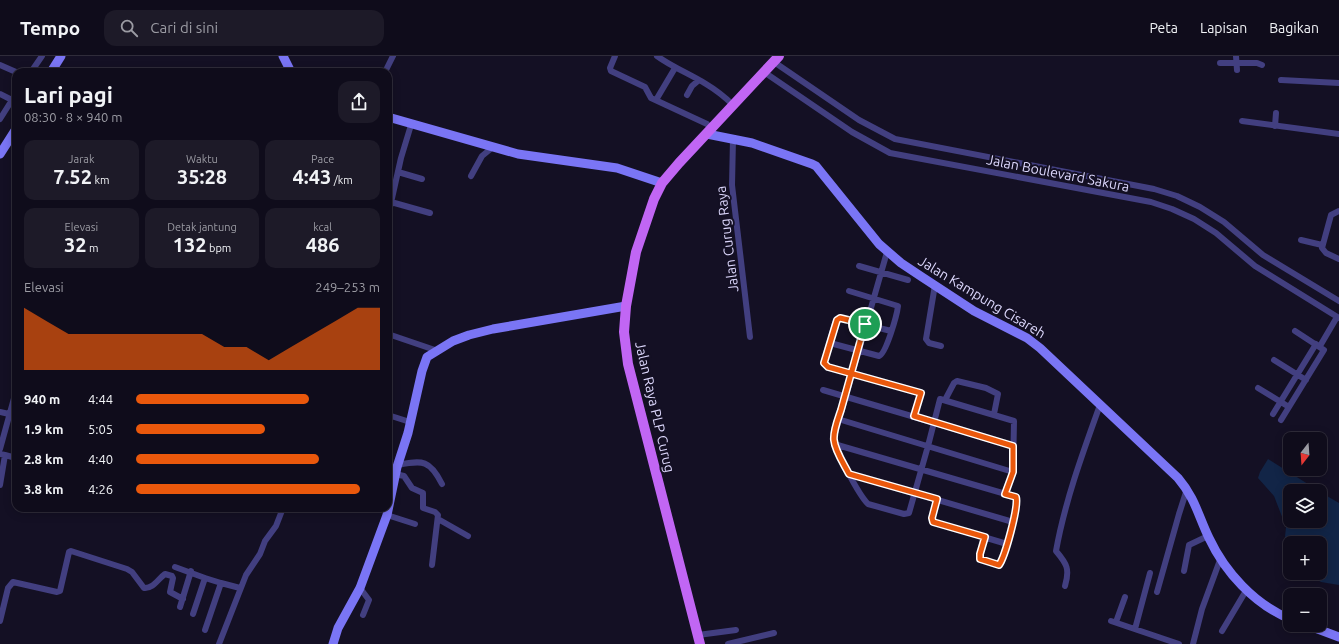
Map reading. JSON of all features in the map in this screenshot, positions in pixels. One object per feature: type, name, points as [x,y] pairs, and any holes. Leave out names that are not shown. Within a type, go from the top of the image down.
[{"type":"main road","name":"Jalan Raya PLP Curug","points":[[699,639],[628,364],[624,332],[626,306],[640,241],[649,211],[662,183],[777,59]]},
{"type":"street","points":[[34,68],[42,56]]},
{"type":"street","points":[[54,68],[61,56]]},
{"type":"street","points":[[283,56],[289,68]]},
{"type":"street","points":[[387,68],[393,56]]},
{"type":"street","points":[[615,56],[610,70],[645,87],[651,98],[707,124],[709,132]]},
{"type":"street","points":[[657,56],[675,68],[720,93],[733,105]]},
{"type":"street","points":[[1236,56],[1237,70]]},
{"type":"street","name":"Jalan Boulevard Sakura","points":[[777,59],[859,120],[895,139],[1154,189],[1177,196],[1200,207],[1224,222],[1246,242],[1279,265],[1339,301]]},
{"type":"street","points":[[1220,63],[1257,63],[1262,65]]},
{"type":"street","points":[[0,65],[12,70]]},
{"type":"street","points":[[656,100],[675,68]]},
{"type":"street","name":"Jalan Boulevard Sakura","points":[[764,72],[852,132],[890,152],[993,173],[1151,202],[1172,209],[1194,219],[1272,277],[1338,318]]},
{"type":"street","points":[[687,95],[692,86],[699,80]]},
{"type":"street","points":[[1281,80],[1339,83]]},
{"type":"street","points":[[0,94],[12,100]]},
{"type":"street","points":[[0,119],[12,104]]},
{"type":"street","points":[[1275,126],[1276,114]]},
{"type":"street","points":[[392,118],[518,154],[618,168],[662,183]]},
{"type":"street","points":[[1242,121],[1339,134]]},
{"type":"street","points":[[392,198],[411,124]]},
{"type":"street","name":"Jalan Kampung Cisareh","points":[[709,132],[803,160],[816,166],[887,252],[912,271],[974,310],[1033,342],[1150,450],[1187,489],[1220,560],[1247,589],[1266,606],[1283,614]]},
{"type":"street","points":[[0,154],[12,135]]},
{"type":"street","name":"Jalan Curug Raya","points":[[733,139],[732,185],[750,337]]},
{"type":"street","points":[[472,176],[482,156],[493,147]]},
{"type":"street","points":[[993,173],[996,159]]},
{"type":"street","points":[[398,172],[422,179]]},
{"type":"street","points":[[392,202],[430,213]]},
{"type":"street","points":[[1339,211],[1331,214],[1322,245],[1323,250],[1326,253],[1339,259]]},
{"type":"street","points":[[1301,240],[1322,245]]},
{"type":"street","points":[[887,252],[865,324],[834,437],[834,444],[849,474],[868,504],[908,514],[910,513],[914,492],[934,422],[943,399],[957,381],[986,388],[998,394],[994,414]]},
{"type":"street","points":[[1272,277],[1279,265]]},
{"type":"street","points":[[859,266],[908,280]]},
{"type":"street","points":[[935,285],[926,339],[930,343],[940,346]]},
{"type":"street","points":[[830,343],[876,356],[881,356],[891,331],[898,306],[849,291]]},
{"type":"street","points":[[392,490],[424,363],[427,357],[435,350],[460,338],[493,329],[626,306]]},
{"type":"street","points":[[891,331],[840,318],[837,320],[824,363],[826,366],[921,393],[914,416]]},
{"type":"street","points":[[1273,414],[1297,374],[1338,318]]},
{"type":"street","points":[[1282,420],[1324,352],[1318,345],[1295,331]]},
{"type":"street","points":[[392,335],[435,350]]},
{"type":"street","points":[[1274,360],[1306,380]]},
{"type":"street","points":[[1258,388],[1289,407]]},
{"type":"street","points":[[823,390],[1013,446]]},
{"type":"street","points":[[943,399],[1014,420],[1013,472],[1005,494]]},
{"type":"street","points":[[0,450],[12,404]]},
{"type":"street","points":[[1065,586],[1068,568],[1056,551],[1076,478],[1100,405]]},
{"type":"street","points":[[0,412],[9,414]]},
{"type":"street","points":[[392,415],[410,422]]},
{"type":"street","points":[[838,419],[1013,472]]},
{"type":"street","points":[[834,444],[1005,494],[1017,499],[1013,522],[1000,565],[980,559],[985,537]]},
{"type":"street","points":[[0,485],[2,455],[12,457]]},
{"type":"street","points":[[396,470],[419,462],[424,463],[435,470],[442,484]]},
{"type":"street","points":[[396,470],[404,476],[412,488],[423,493],[422,508],[437,514],[438,519],[432,564]]},
{"type":"street","points":[[849,474],[1013,522]]},
{"type":"street","points":[[1157,592],[1187,489]]},
{"type":"street","points":[[937,499],[932,518],[933,522],[1007,544]]},
{"type":"street","points":[[227,644],[220,643],[240,588],[246,575],[260,554],[265,541],[276,526],[281,512]]},
{"type":"street","points":[[333,644],[338,628],[360,588],[388,512]]},
{"type":"street","points":[[387,515],[416,524]]},
{"type":"street","points":[[438,519],[468,536]]},
{"type":"street","points":[[1184,571],[1189,544],[1208,536]]},
{"type":"street","points":[[0,621],[8,588],[13,582],[57,592],[60,591],[69,552],[71,550],[127,569],[132,572],[139,584],[144,588],[152,586],[165,574],[172,576],[173,578],[170,592],[183,599]]},
{"type":"street","points":[[1193,644],[1202,609],[1220,560]]},
{"type":"street","points":[[175,567],[240,588]]},
{"type":"street","points":[[180,607],[191,571]]},
{"type":"street","points":[[1135,629],[1150,573]]},
{"type":"street","points":[[193,614],[206,578]]},
{"type":"street","points":[[204,630],[221,583]]},
{"type":"street","points":[[360,588],[369,600],[363,615]]},
{"type":"street","points":[[1222,631],[1247,589]]},
{"type":"street","points":[[1125,597],[1114,622],[1179,644]]},
{"type":"street","points":[[699,639],[736,630]]},
{"type":"street","points":[[1326,632],[1339,637]]},
{"type":"street","points":[[728,644],[774,633]]},
{"type":"water","points":[[1268,459],[1283,468],[1283,476],[1295,476],[1308,484],[1283,484],[1283,519],[1274,496],[1258,478]]},
{"type":"water","points":[[1327,496],[1339,503],[1339,585],[1318,580],[1327,580],[1327,536],[1285,536],[1286,528],[1327,528]]},
{"type":"route","points":[[865,324],[840,318],[837,320],[824,363],[826,366],[828,367],[852,373],[921,393],[914,416],[1013,446],[1013,472],[1005,494],[1016,497],[1017,501],[1007,544],[1000,565],[980,559],[979,557],[985,537],[933,522],[932,518],[937,499],[849,474],[834,444],[834,437],[841,409],[852,373],[865,324]]}]
